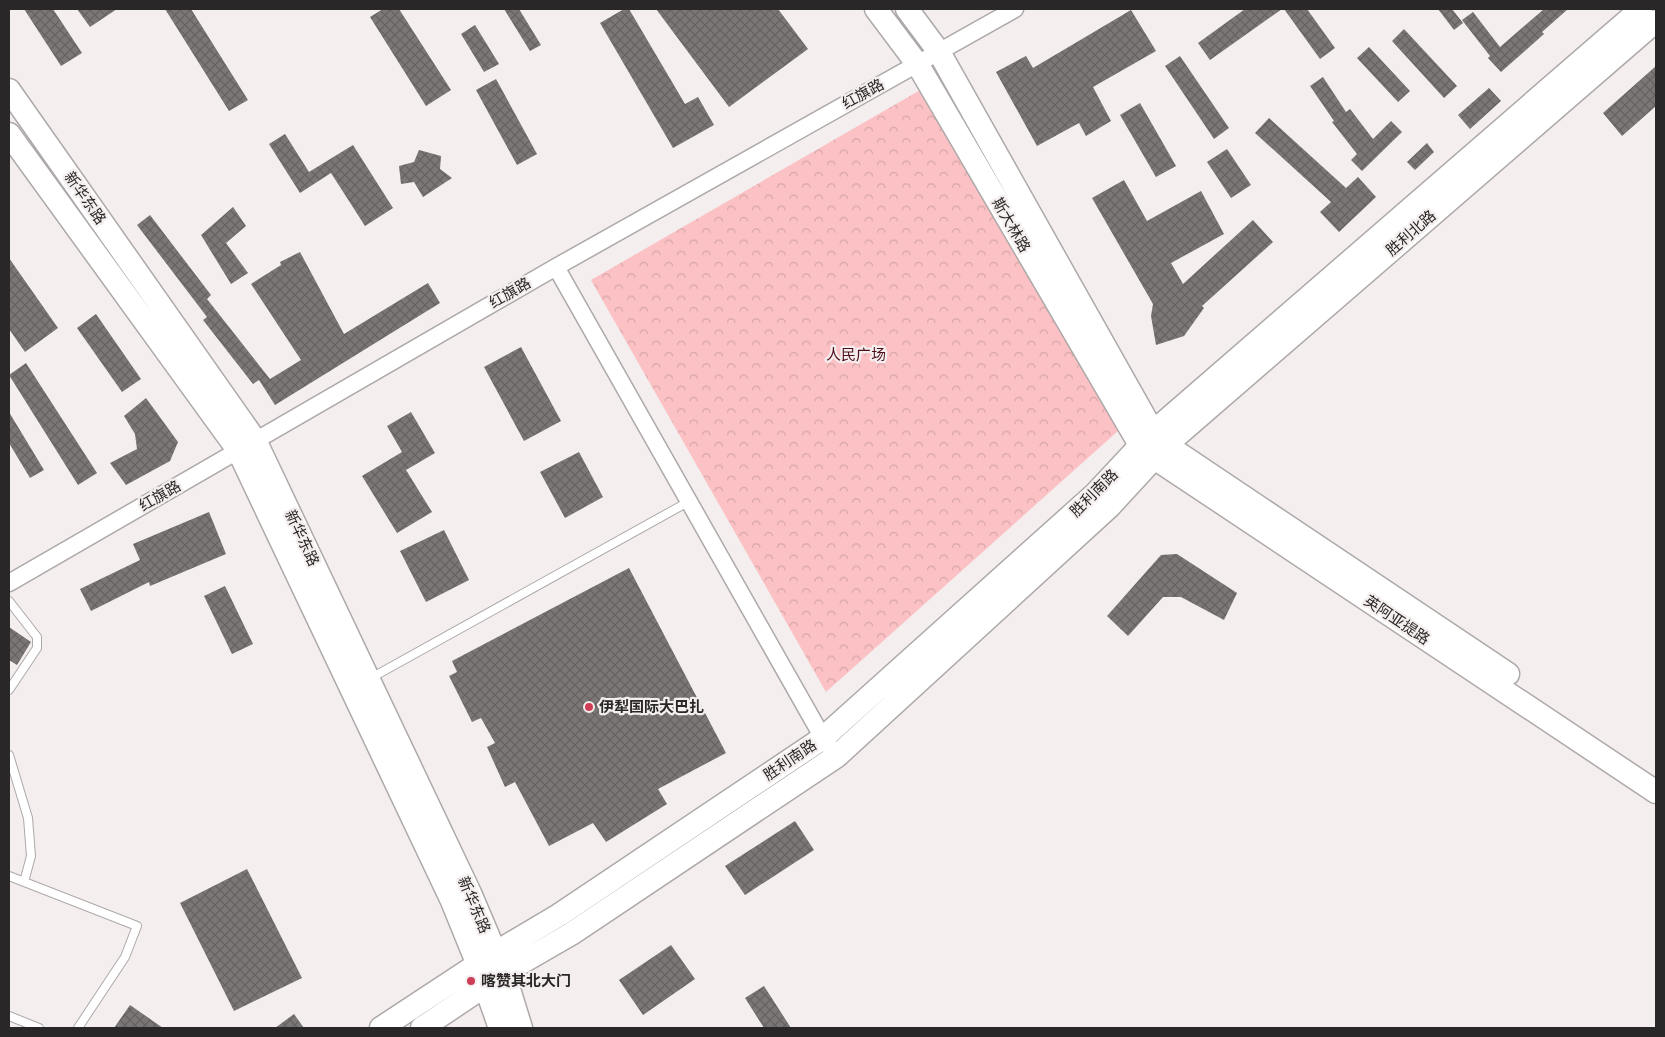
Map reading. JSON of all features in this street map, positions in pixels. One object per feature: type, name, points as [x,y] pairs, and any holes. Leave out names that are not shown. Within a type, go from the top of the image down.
[{"type":"main road","name":"斯大林路","points":[[876,9],[917,64],[1153,445]]},
{"type":"main road","name":"斯大林路","points":[[907,9],[939,52],[1153,445]]},
{"type":"main road","name":"胜利北路","points":[[1153,445],[1641,9]]},
{"type":"main road","name":"胜利北路","points":[[1153,445],[1656,21]]},
{"type":"main road","name":"新华东路","points":[[9,90],[246,445],[369,680],[470,893],[486,958],[486,986],[500,1028]]},
{"type":"main road","name":"新华东路","points":[[9,134],[246,445],[452,901],[486,958],[504,973],[521,1028]]},
{"type":"main road","name":"胜利南路","points":[[422,1028],[504,973],[571,934],[830,747],[1095,494],[1153,445]]},
{"type":"main road","name":"英阿亚提路","points":[[1153,445],[1656,774]]},
{"type":"main road","name":"英阿亚提路","points":[[1153,445],[1656,792]]},
{"type":"main road","name":"胜利南路","points":[[381,1028],[486,958],[559,915],[830,747]]},
{"type":"street","name":"红旗路","points":[[9,582],[556,267],[1015,9]]},
{"type":"street","points":[[556,267],[688,502],[830,747]]},
{"type":"lane","points":[[369,680],[688,502]]},
{"type":"lane","points":[[9,601],[37,637],[37,648],[9,690]]},
{"type":"lane","points":[[9,755],[28,818],[31,856],[24,882]]},
{"type":"lane","points":[[9,876],[138,926],[125,958],[78,1028]]},
{"type":"lane","points":[[9,1016],[39,1028]]},
{"type":"green space","name":"人民广场","points":[[929,85],[1118,431],[826,692],[591,280]]},
{"type":"building","points":[[24,9],[53,9],[82,53],[61,66]]},
{"type":"building","points":[[77,9],[117,9],[90,27]]},
{"type":"building","points":[[165,9],[191,9],[248,100],[229,111]]},
{"type":"building","points":[[383,9],[399,9],[451,90],[426,106],[370,17]]},
{"type":"building","points":[[504,9],[519,9],[541,45],[530,51]]},
{"type":"building","points":[[624,9],[629,9],[685,104],[698,97],[714,125],[673,148],[600,23]]},
{"type":"building","points":[[656,9],[778,9],[808,49],[729,107]]},
{"type":"building","points":[[1245,9],[1282,9],[1210,60],[1198,43]]},
{"type":"building","points":[[1284,9],[1307,9],[1335,48],[1320,59]]},
{"type":"building","points":[[1438,9],[1452,9],[1463,23],[1454,30]]},
{"type":"building","points":[[1544,9],[1568,9],[1542,32],[1544,34],[1501,72],[1488,58],[1490,56],[1462,20],[1473,12],[1500,47]]},
{"type":"building","points":[[1131,10],[1156,51],[1093,87],[1111,121],[1086,136],[1079,123],[1037,146],[996,72],[1026,56],[1033,68]]},
{"type":"building","points":[[475,25],[499,64],[484,72],[461,34]]},
{"type":"building","points":[[1404,29],[1457,86],[1444,98],[1392,41]]},
{"type":"building","points":[[1369,47],[1410,91],[1398,102],[1357,58]]},
{"type":"building","points":[[1180,56],[1229,128],[1214,139],[1165,66]]},
{"type":"building","points":[[1656,66],[1656,106],[1622,136],[1603,113]]},
{"type":"building","points":[[1323,77],[1346,112],[1350,109],[1373,139],[1391,121],[1402,132],[1362,171],[1351,160],[1357,154],[1332,122],[1334,121],[1310,86]]},
{"type":"building","points":[[496,79],[537,154],[517,165],[476,90]]},
{"type":"building","points":[[1489,88],[1501,101],[1470,129],[1458,115]]},
{"type":"building","points":[[1140,103],[1176,166],[1156,177],[1120,115]]},
{"type":"building","points":[[1269,118],[1346,188],[1358,177],[1376,197],[1339,232],[1320,212],[1331,202],[1255,133]]},
{"type":"building","points":[[285,134],[309,172],[353,145],[393,208],[365,226],[331,173],[300,193],[269,144]]},
{"type":"building","points":[[1427,143],[1434,152],[1415,170],[1407,162]]},
{"type":"building","points":[[1227,149],[1251,185],[1231,198],[1207,162]]},
{"type":"building","points":[[419,150],[441,156],[440,169],[452,178],[423,197],[414,182],[401,184],[399,166],[414,162]]},
{"type":"building","points":[[1124,180],[1147,221],[1201,191],[1224,234],[1171,263],[1183,284],[1253,220],[1273,242],[1202,306],[1204,308],[1184,336],[1156,345],[1151,316],[1153,304],[1092,198]]},
{"type":"building","points":[[233,207],[246,226],[226,243],[248,273],[231,284],[201,235]]},
{"type":"building","points":[[150,215],[211,295],[207,299],[270,379],[301,360],[251,284],[281,265],[280,262],[300,252],[344,334],[428,283],[440,303],[275,405],[259,380],[253,384],[203,320],[207,317],[137,225]]},
{"type":"building","points":[[9,258],[58,328],[25,352],[9,329]]},
{"type":"building","points":[[96,314],[141,379],[122,392],[77,328]]},
{"type":"building","points":[[521,347],[561,421],[524,441],[484,367]]},
{"type":"building","points":[[26,363],[97,473],[78,485],[9,375]]},
{"type":"building","points":[[146,398],[178,442],[170,461],[126,485],[110,463],[137,449],[135,434],[124,416]]},
{"type":"building","points":[[9,412],[44,470],[30,478],[9,443]]},
{"type":"building","points":[[411,412],[435,453],[406,470],[432,512],[397,533],[362,476],[402,452],[387,426]]},
{"type":"building","points":[[579,452],[603,497],[565,518],[540,472]]},
{"type":"building","points":[[209,512],[226,554],[150,586],[149,582],[91,611],[80,589],[140,560],[133,544]]},
{"type":"building","points":[[444,530],[469,580],[426,602],[400,551]]},
{"type":"building","points":[[1177,554],[1237,593],[1224,620],[1181,597],[1163,597],[1128,636],[1107,616],[1161,555]]},
{"type":"building","name":"伊犁国际大巴扎","points":[[629,568],[726,753],[658,789],[667,804],[606,842],[593,823],[549,846],[515,782],[505,787],[487,747],[495,743],[481,718],[472,722],[449,676],[457,672],[452,661]]},
{"type":"building","points":[[225,586],[253,644],[232,654],[204,596]]},
{"type":"building","points":[[9,627],[31,642],[17,665],[9,660]]},
{"type":"building","points":[[795,821],[814,850],[745,895],[725,866]]},
{"type":"building","points":[[247,869],[302,978],[234,1011],[180,903]]},
{"type":"building","points":[[671,945],[695,979],[643,1015],[619,980]]},
{"type":"building","points":[[764,986],[791,1028],[764,1028],[745,998]]},
{"type":"building","points":[[130,1005],[163,1028],[114,1028]]},
{"type":"building","points":[[294,1014],[304,1028],[275,1028]]},
{"type":"place","name":"伊犁国际大巴扎","points":[[589,707]]},
{"type":"place","name":"喀赞其北大门","points":[[471,981]]}]
